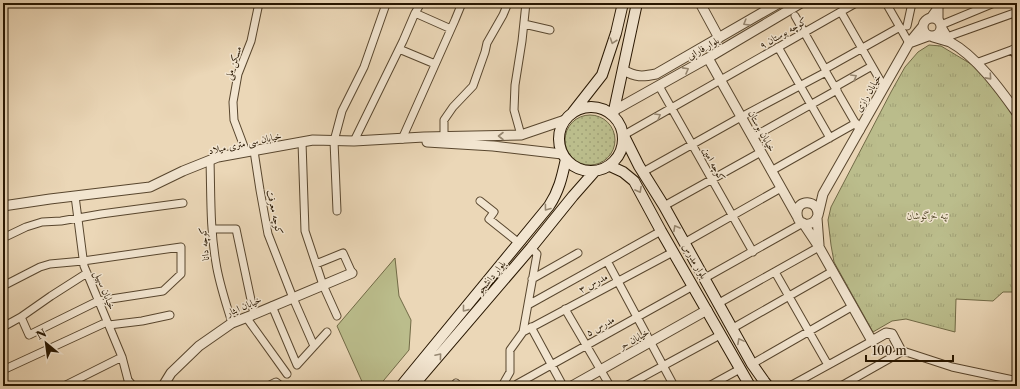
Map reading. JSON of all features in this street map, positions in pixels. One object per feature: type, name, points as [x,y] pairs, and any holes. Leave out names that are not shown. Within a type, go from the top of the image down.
[{"type":"main road","points":[[623,3],[616,32],[602,75],[568,117],[562,126],[560,133],[560,147],[564,157],[572,165],[587,171],[595,171],[610,166],[621,153],[624,136],[622,128],[614,112],[637,3]]},
{"type":"main road","points":[[568,117],[578,109],[587,107],[597,107],[614,112]]},
{"type":"main road","name":"بلوار مدرس","points":[[624,136],[641,169],[705,278],[752,364],[768,386]]},
{"type":"main road","name":"بلوار دانشجو","points":[[402,386],[549,206],[556,196],[559,187],[564,157]]},
{"type":"main road","name":"بلوار مدرس","points":[[610,166],[623,172],[634,181],[750,386]]},
{"type":"main road","points":[[628,176],[628,172],[631,167],[633,166],[641,169]]},
{"type":"main road","name":"بلوار دانشجو","points":[[414,386],[595,171]]},
{"type":"main road","points":[[559,187],[565,183],[569,184],[574,189],[573,196]]},
{"type":"main road","points":[[707,310],[719,303]]},
{"type":"street","name":"مسکن ملی","points":[[250,152],[234,120],[233,102],[238,74],[251,41],[259,3]]},
{"type":"street","points":[[337,212],[334,140],[342,111],[364,68],[386,7],[385,3]]},
{"type":"street","points":[[354,141],[421,3]]},
{"type":"street","points":[[402,139],[462,3]]},
{"type":"street","points":[[443,139],[444,120],[453,107],[473,86],[487,43],[508,3]]},
{"type":"street","points":[[521,135],[514,110],[515,85],[526,3]]},
{"type":"street","name":"بلوار فارابی","points":[[700,3],[719,38]]},
{"type":"street","name":"بلوار فارابی","points":[[623,70],[632,75],[645,76],[656,74],[779,3]]},
{"type":"street","name":"بلوار فارابی","points":[[614,112],[801,3]]},
{"type":"street","name":"کوچه بوستان ۹","points":[[624,136],[856,3]]},
{"type":"street","points":[[886,3],[903,26],[909,43],[938,35],[941,31],[940,24],[942,4]]},
{"type":"street","points":[[641,169],[692,145],[903,26],[912,3]]},
{"type":"street","points":[[940,24],[994,3]]},
{"type":"street","points":[[942,4],[923,24],[922,28],[924,33],[949,40],[958,46],[990,77],[1014,104],[1017,113]]},
{"type":"street","points":[[841,12],[884,87]]},
{"type":"street","points":[[949,40],[1017,12]]},
{"type":"street","points":[[415,13],[451,29]]},
{"type":"street","points":[[771,171],[830,138],[858,127],[795,16]]},
{"type":"street","points":[[929,19],[936,18],[949,40]]},
{"type":"street","points":[[524,24],[550,30]]},
{"type":"street","name":"خیابان رازی","points":[[819,247],[817,217],[823,194],[858,127],[884,87],[909,43],[923,26]]},
{"type":"street","points":[[778,47],[830,138]]},
{"type":"street","points":[[399,49],[435,64]]},
{"type":"street","points":[[976,63],[1015,49],[1017,58]]},
{"type":"street","name":"خیابان بوستان","points":[[708,58],[797,216]]},
{"type":"street","points":[[753,137],[811,104],[872,66]]},
{"type":"street","points":[[664,70],[669,80]]},
{"type":"street","name":"کوچه امین","points":[[659,86],[753,252]]},
{"type":"street","name":"خیابان سی متری میلاد","points":[[3,206],[150,187],[210,160],[313,140],[354,141],[402,139],[424,142],[443,139],[521,135],[568,117]]},
{"type":"street","name":"خیابان سی متری میلاد","points":[[443,139],[564,157]]},
{"type":"street","points":[[302,142],[305,231],[323,285],[337,316]]},
{"type":"street","name":"کوچه معرفت","points":[[250,152],[260,190],[268,234],[314,346]]},
{"type":"street","points":[[664,206],[761,152]]},
{"type":"street","name":"کوچه دانا","points":[[210,160],[212,229],[216,263],[220,284],[232,323]]},
{"type":"street","points":[[684,243],[781,188]]},
{"type":"street","points":[[823,194],[802,204],[798,209],[797,216],[819,247],[872,341]]},
{"type":"street","name":"خیابان سهیل","points":[[74,196],[83,260],[87,273],[122,358],[128,380],[133,386]]},
{"type":"street","points":[[480,201],[494,212],[489,219],[519,243]]},
{"type":"street","points":[[3,238],[26,227],[42,222],[183,203]]},
{"type":"street","points":[[705,278],[803,223],[812,223],[817,217],[817,209],[814,205],[805,203]]},
{"type":"street","points":[[212,229],[236,229],[250,316],[287,374]]},
{"type":"street","points":[[528,305],[661,231]]},
{"type":"street","points":[[3,286],[40,267],[50,264],[181,247],[181,274],[163,291],[98,301],[29,335],[21,317]]},
{"type":"street","points":[[719,303],[819,247]]},
{"type":"street","points":[[502,386],[510,372],[510,350],[522,332],[528,305],[537,254],[531,248]]},
{"type":"street","name":"مدرس ۳","points":[[522,332],[673,252]]},
{"type":"street","points":[[316,264],[343,253],[352,273]]},
{"type":"street","points":[[532,279],[578,253]]},
{"type":"street","points":[[607,261],[674,386]]},
{"type":"street","points":[[732,328],[833,271]]},
{"type":"street","points":[[775,272],[828,365]]},
{"type":"street","points":[[3,327],[21,317],[87,273]]},
{"type":"street","name":"خیابان ایثار","points":[[163,386],[171,373],[199,346],[232,323],[352,273]]},
{"type":"street","name":"مدرس ۵","points":[[517,384],[693,286]]},
{"type":"street","points":[[272,306],[297,365],[327,332]]},
{"type":"street","points":[[752,364],[853,306]]},
{"type":"street","points":[[565,309],[610,386]]},
{"type":"street","name":"خیابان حر","points":[[572,386],[707,310]]},
{"type":"street","points":[[3,370],[108,324],[142,321],[170,315]]},
{"type":"street","points":[[531,327],[563,386]]},
{"type":"street","points":[[790,386],[886,333],[892,334],[901,351]]},
{"type":"street","points":[[626,386],[720,335]]},
{"type":"street","points":[[841,386],[901,351],[952,367],[1013,380],[1017,379]]},
{"type":"street","points":[[64,386],[122,358]]},
{"type":"street","points":[[709,386],[740,368]]},
{"type":"street","points":[[268,386],[279,384]]},
{"type":"green space","name":"تپه خرگوشان","points":[[929,45],[941,46],[971,64],[987,80],[1017,122],[1017,292],[1003,292],[993,301],[956,299],[955,332],[906,319],[892,321],[873,332],[834,262],[828,220],[831,207],[905,67],[918,52]]},
{"type":"green space","points":[[590,115],[599,117],[608,122],[613,131],[615,140],[613,149],[608,158],[599,163],[590,165],[581,163],[572,158],[567,149],[565,140],[567,131],[572,122],[581,117]]},
{"type":"green space","points":[[395,258],[399,296],[411,320],[409,350],[379,386],[364,386],[337,326]]}]
